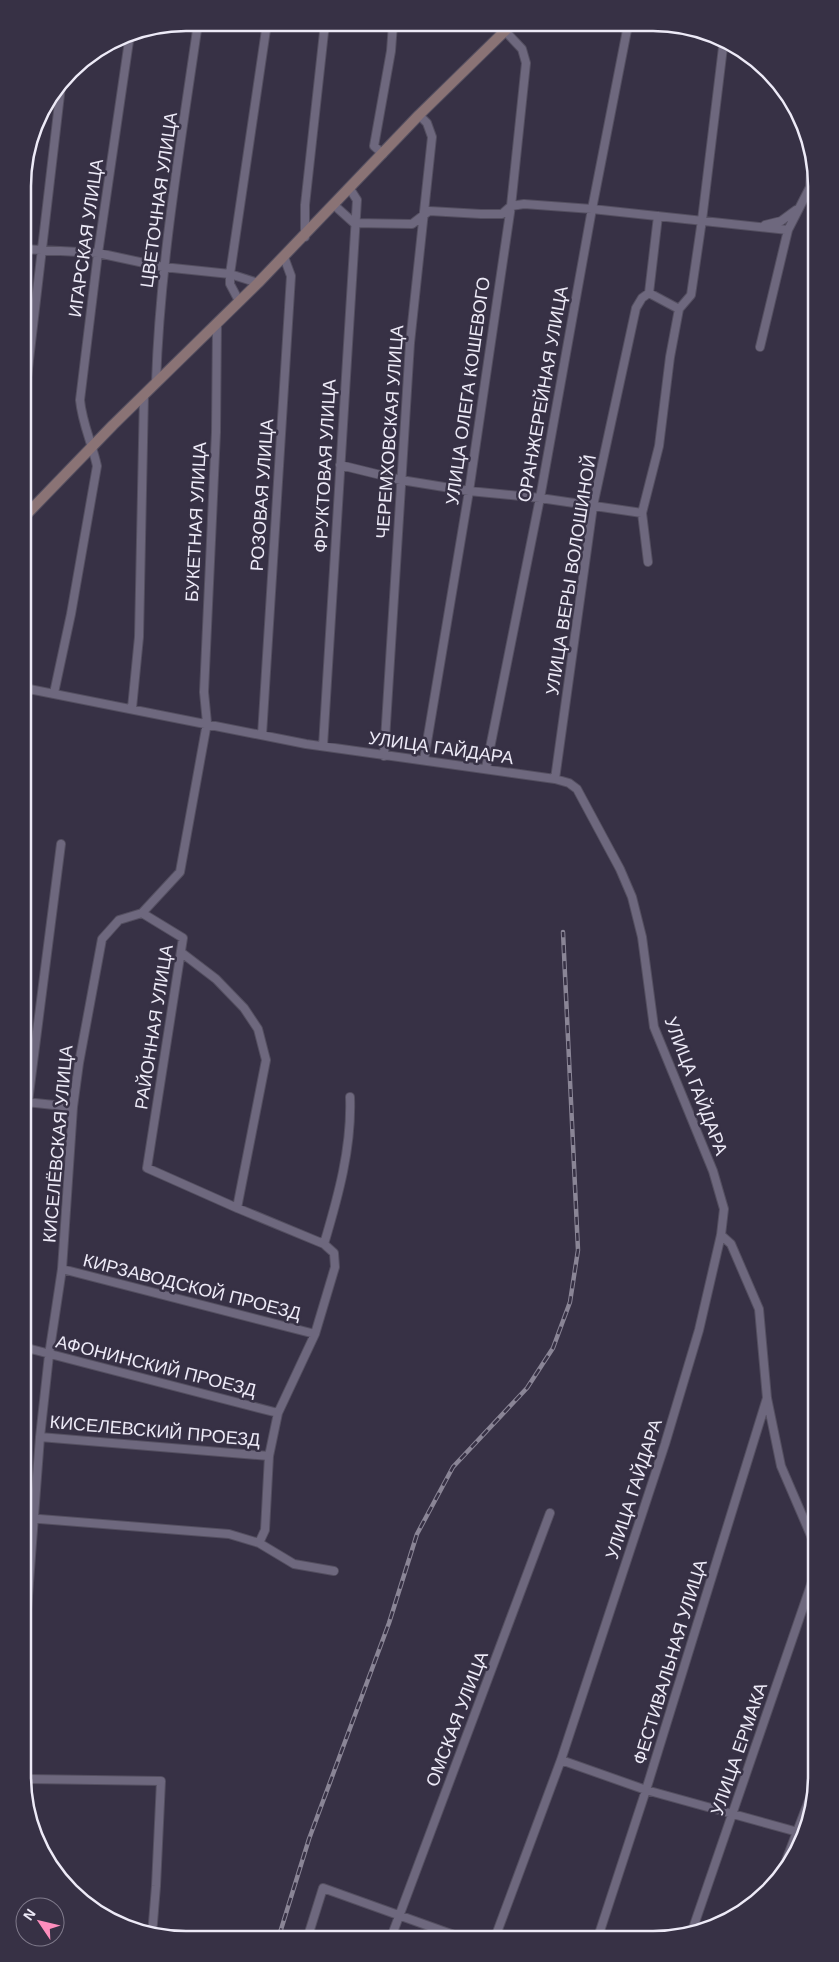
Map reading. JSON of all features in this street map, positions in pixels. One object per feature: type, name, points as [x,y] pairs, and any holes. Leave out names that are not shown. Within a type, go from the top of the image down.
[{"type":"main road","points":[[32,508],[144,394],[284,257],[419,115],[505,31]]},
{"type":"street","name":"УЛИЦА ОЛЕГА КОШЕВОГО","points":[[424,760],[469,491],[511,206],[526,63],[522,49],[510,31]]},
{"type":"street","name":"ОРАНЖЕРЕЙНАЯ УЛИЦА","points":[[486,768],[540,498],[592,209],[627,31]]},
{"type":"street","name":"ЦВЕТОЧНАЯ УЛИЦА","points":[[156,383],[163,267],[197,32]]},
{"type":"street","points":[[239,301],[230,284],[230,274],[266,32]]},
{"type":"street","points":[[304,236],[305,205],[324,32]]},
{"type":"street","points":[[383,154],[374,146],[392,51],[393,32]]},
{"type":"street","name":"ИГАРСКАЯ УЛИЦА","points":[[54,693],[71,614],[97,466],[93,446],[82,418],[80,400],[98,253],[129,42]]},
{"type":"street","points":[[648,562],[642,513],[659,446],[670,357],[679,309],[691,295],[723,48]]},
{"type":"street","points":[[32,327],[60,97]]},
{"type":"street","name":"ЧЕРЕМХОВСКАЯ УЛИЦА","points":[[384,756],[410,343],[422,215],[432,137],[427,123],[419,115]]},
{"type":"street","name":"ФРУКТОВАЯ УЛИЦА","points":[[323,746],[332,627],[354,223],[357,200],[350,189]]},
{"type":"street","points":[[760,347],[788,230],[808,192]]},
{"type":"street","points":[[759,226],[781,221],[794,212],[804,201]]},
{"type":"street","points":[[334,205],[354,223],[412,224],[428,211],[502,214],[511,206],[524,204],[592,209],[788,230]]},
{"type":"street","points":[[658,216],[649,293],[679,309]]},
{"type":"street","points":[[32,250],[98,253],[163,267],[230,274],[258,283]]},
{"type":"street","name":"РОЗОВАЯ УЛИЦА","points":[[262,735],[291,276],[284,257]]},
{"type":"street","name":"УЛИЦА ВЕРЫ ВОЛОШИНОЙ","points":[[556,779],[593,506],[636,308],[642,298],[649,293]]},
{"type":"street","name":"БУКЕТНАЯ УЛИЦА","points":[[207,723],[204,692],[216,432],[218,323]]},
{"type":"street","points":[[132,708],[139,637],[144,394]]},
{"type":"street","points":[[340,465],[401,480],[469,491],[540,498],[642,513]]},
{"type":"street","name":"УЛИЦА ГАЙДАРА","points":[[32,689],[323,746],[384,756],[486,768],[556,779],[569,783],[577,789],[620,869],[632,897],[642,937],[654,1027],[713,1171],[724,1209],[721,1235],[699,1330],[665,1444],[561,1760],[497,1931]]},
{"type":"street","name":"КИСЕЛЁВСКАЯ УЛИЦА","points":[[31,1517],[49,1355],[62,1269],[73,1107],[79,1063],[102,939],[119,920],[142,913],[180,872],[207,723]]},
{"type":"street","points":[[31,1067],[60,844]]},
{"type":"street","name":"РАЙОННАЯ УЛИЦА","points":[[142,913],[183,938],[147,1168],[237,1208]]},
{"type":"street","points":[[182,953],[216,979],[244,1008],[258,1029],[266,1060],[237,1208],[324,1244],[334,1253],[335,1267],[315,1334],[278,1413],[268,1456],[265,1530],[259,1542]]},
{"type":"street","points":[[324,1244],[338,1194],[346,1152],[350,1097]]},
{"type":"street","points":[[31,1102],[73,1107]]},
{"type":"street","points":[[721,1235],[731,1244],[759,1309],[767,1398],[781,1466],[807,1527]]},
{"type":"street","name":"КИРЗАВОДСКОЙ ПРОЕЗД","points":[[62,1269],[315,1334]]},
{"type":"street","name":"АФОНИНСКИЙ ПРОЕЗД","points":[[31,1350],[278,1413]]},
{"type":"street","name":"ФЕСТИВАЛЬНАЯ УЛИЦА","points":[[600,1931],[646,1790],[767,1398]]},
{"type":"street","name":"КИСЕЛЕВСКИЙ ПРОЕЗД","points":[[40,1437],[268,1456]]},
{"type":"street","name":"ОМСКАЯ УЛИЦА","points":[[393,1931],[550,1512]]},
{"type":"street","points":[[31,1518],[230,1534],[259,1542],[294,1564],[334,1571]]},
{"type":"street","name":"УЛИЦА ЕРМАКА","points":[[694,1925],[807,1599]]},
{"type":"street","points":[[561,1760],[646,1790],[796,1832]]},
{"type":"street","points":[[31,1779],[161,1781],[153,1927]]},
{"type":"street","points":[[792,1843],[800,1821]]},
{"type":"street","points":[[309,1931],[322,1888],[442,1931]]},
{"type":"railway","points":[[281,1931],[309,1839],[389,1623],[417,1534],[453,1467],[527,1388],[553,1348],[570,1302],[578,1250],[563,932]]}]
